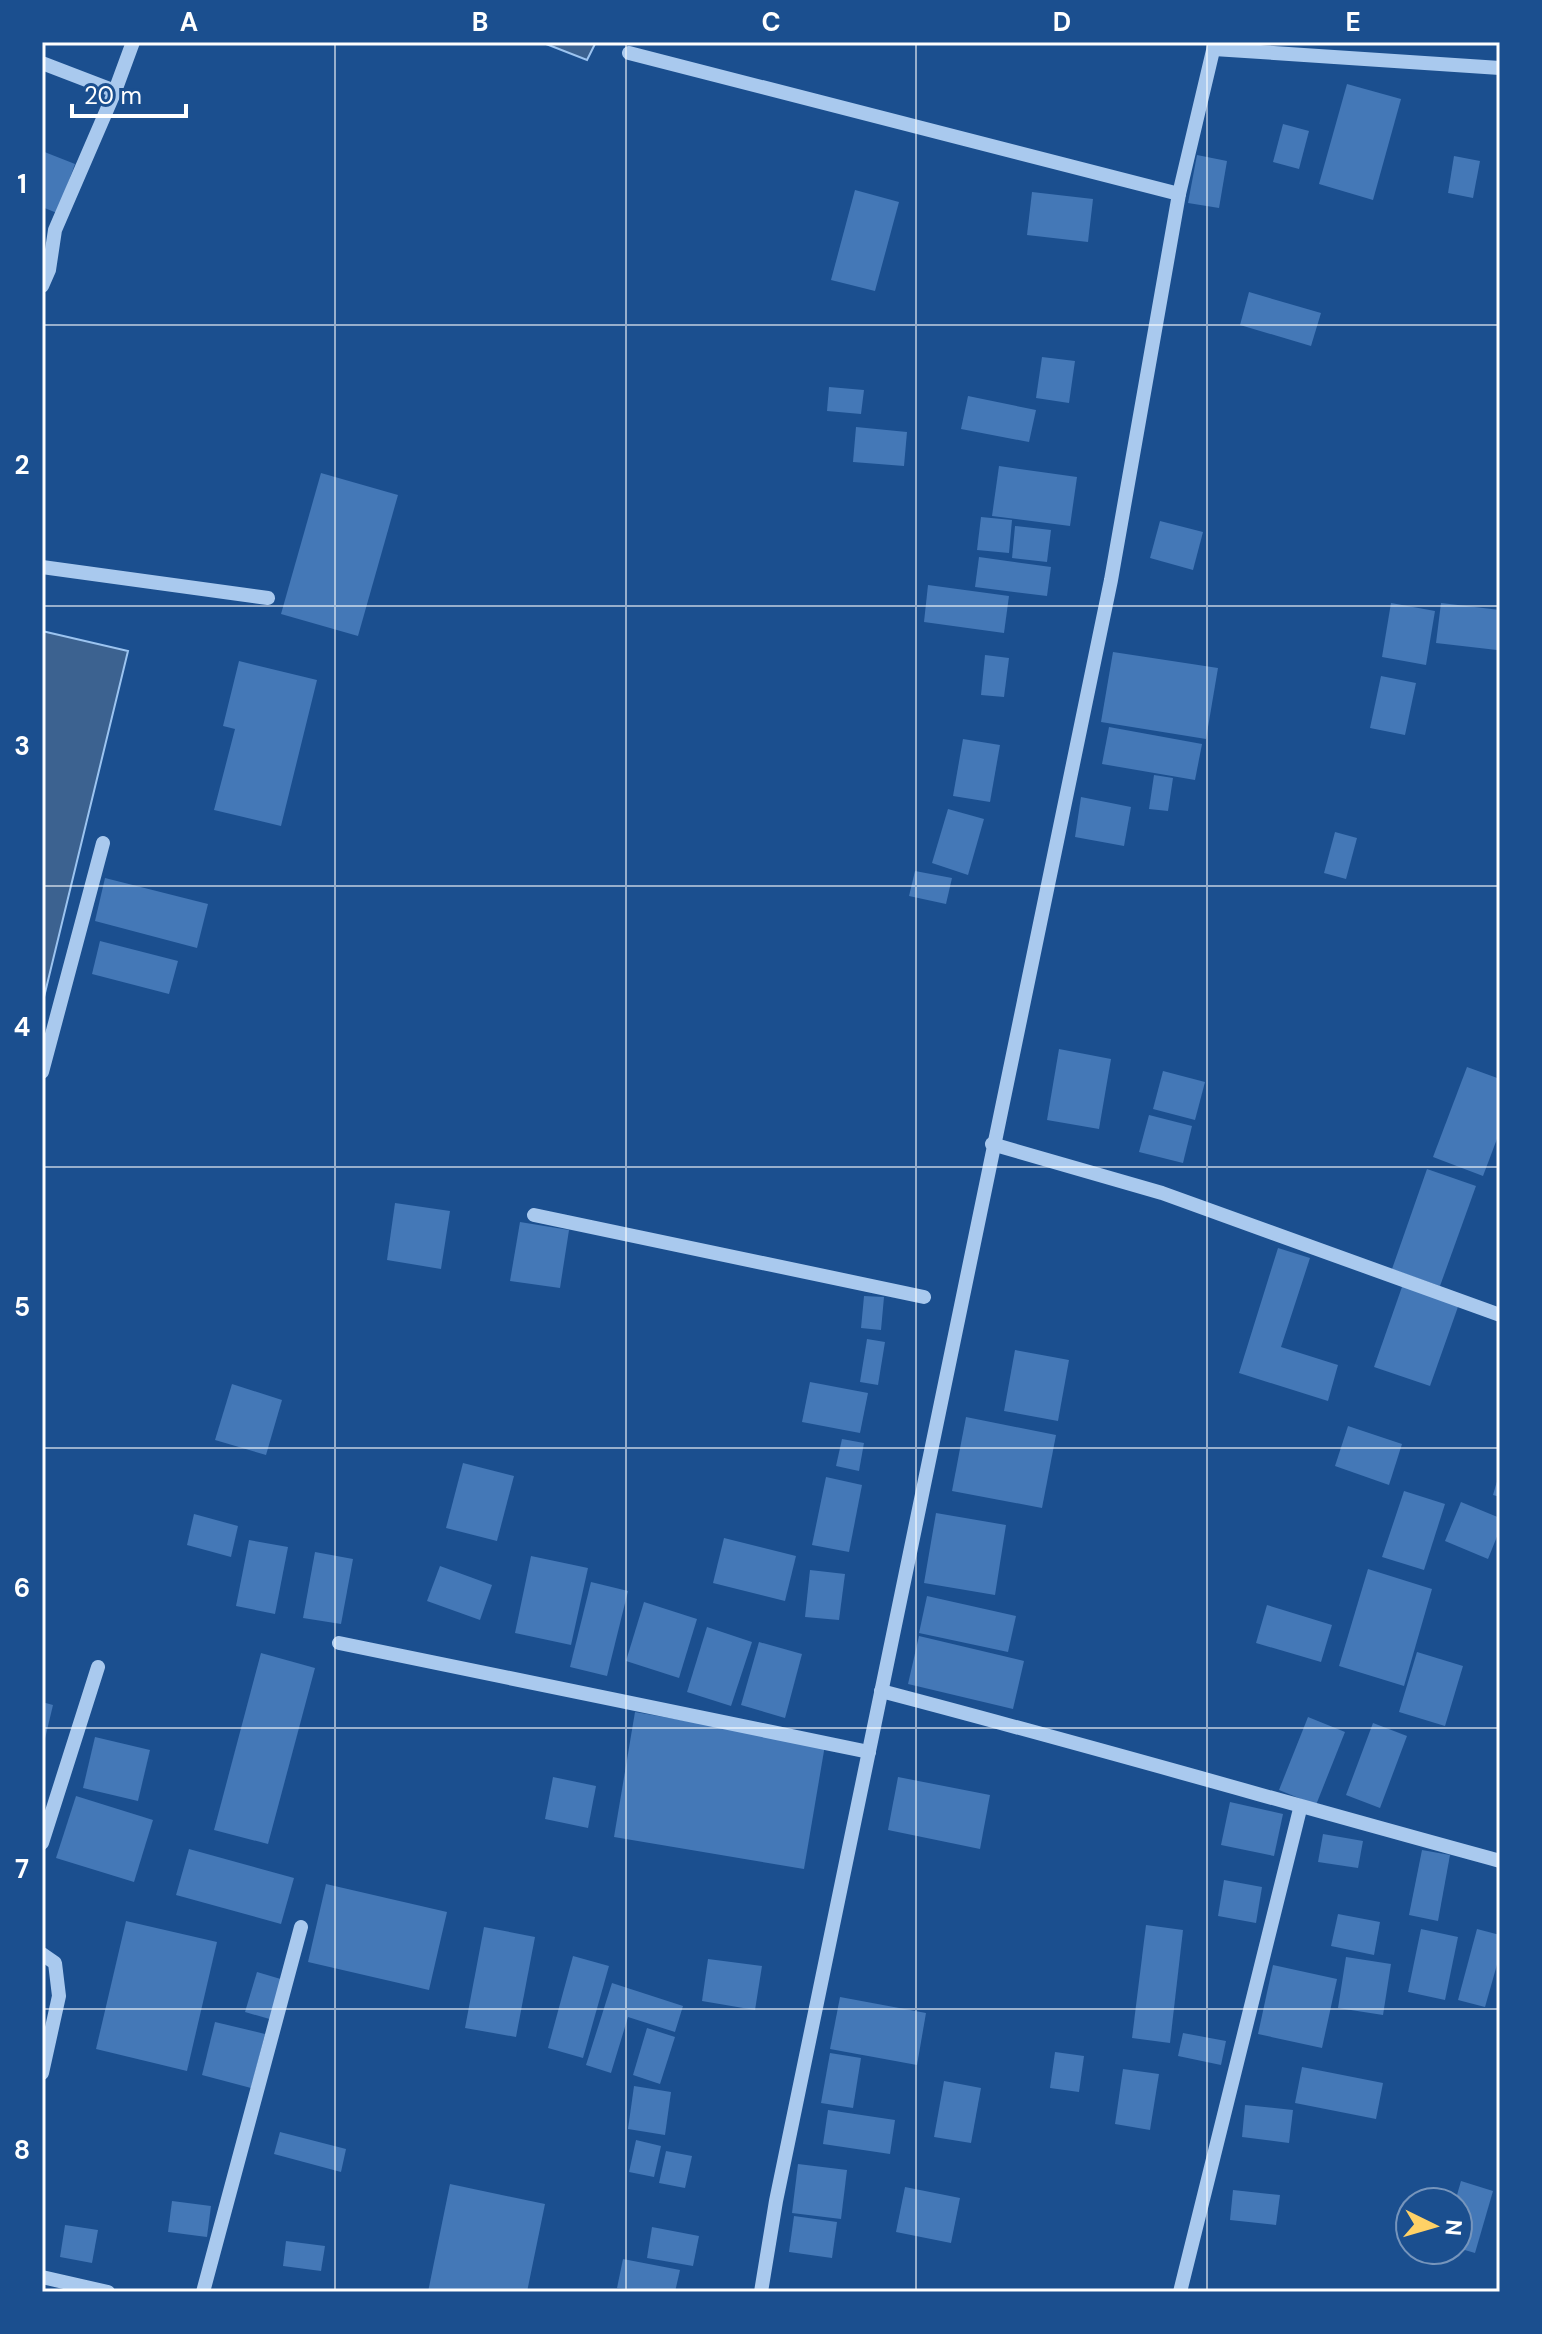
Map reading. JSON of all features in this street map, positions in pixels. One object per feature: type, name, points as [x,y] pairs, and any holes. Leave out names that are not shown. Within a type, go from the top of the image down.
[{"type":"street","points":[[42,286],[49,270],[49,228],[115,91],[133,42]]},
{"type":"street","points":[[761,2292],[779,2186],[992,1144],[1111,580],[1179,194],[1214,46],[1500,68]]},
{"type":"street","points":[[629,53],[1179,194]]},
{"type":"street","points":[[42,63],[115,91]]},
{"type":"street","points":[[42,567],[268,598]]},
{"type":"street","points":[[42,1072],[103,843]]},
{"type":"street","points":[[992,1144],[1162,1193],[1500,1315]]},
{"type":"street","points":[[534,1215],[924,1297]]},
{"type":"street","points":[[339,1643],[869,1752]]},
{"type":"street","points":[[42,1843],[98,1667]]},
{"type":"street","points":[[881,1691],[1074,1741],[1300,1809],[1500,1861]]},
{"type":"street","points":[[1180,2292],[1300,1809]]},
{"type":"street","points":[[203,2292],[301,1927]]},
{"type":"street","points":[[42,1954],[55,1963],[59,1996],[42,2073]]},
{"type":"street","points":[[42,2277],[108,2292]]},
{"type":"water","points":[[541,42],[596,42],[587,60]]},
{"type":"water","points":[[42,631],[128,651],[44,997],[42,997]]},
{"type":"building","points":[[1347,84],[1401,99],[1373,200],[1319,184]]},
{"type":"building","points":[[1283,124],[1309,131],[1299,169],[1273,162]]},
{"type":"building","points":[[42,151],[75,164],[57,213],[42,207]]},
{"type":"building","points":[[1197,155],[1227,161],[1219,208],[1188,203]]},
{"type":"building","points":[[1454,156],[1480,161],[1473,198],[1448,193]]},
{"type":"building","points":[[855,190],[899,202],[875,291],[831,280]]},
{"type":"building","points":[[1032,192],[1093,199],[1088,242],[1027,235]]},
{"type":"building","points":[[1249,292],[1321,313],[1311,346],[1240,325]]},
{"type":"building","points":[[1042,357],[1075,361],[1069,403],[1036,398]]},
{"type":"building","points":[[829,387],[864,390],[861,414],[827,411]]},
{"type":"building","points":[[968,396],[1036,410],[1029,442],[961,429]]},
{"type":"building","points":[[856,427],[907,432],[904,466],[853,462]]},
{"type":"building","points":[[999,466],[1077,477],[1070,526],[992,516]]},
{"type":"building","points":[[321,473],[398,495],[358,636],[281,614]]},
{"type":"building","points":[[981,517],[1012,520],[1009,553],[977,550]]},
{"type":"building","points":[[1160,521],[1203,532],[1193,570],[1150,558]]},
{"type":"building","points":[[1015,526],[1051,530],[1047,562],[1012,558]]},
{"type":"building","points":[[979,557],[1051,567],[1047,596],[975,587]]},
{"type":"building","points":[[928,585],[1009,596],[1004,633],[924,622]]},
{"type":"building","points":[[1391,603],[1435,611],[1426,665],[1382,657]]},
{"type":"building","points":[[1441,603],[1500,610],[1497,650],[1436,643]]},
{"type":"building","points":[[1113,652],[1218,668],[1206,739],[1101,722]]},
{"type":"building","points":[[985,655],[1009,658],[1004,697],[981,695]]},
{"type":"building","points":[[239,661],[317,680],[281,826],[214,810],[235,729],[223,726]]},
{"type":"building","points":[[1381,676],[1416,683],[1405,735],[1370,728]]},
{"type":"building","points":[[1109,727],[1202,744],[1195,780],[1102,764]]},
{"type":"building","points":[[963,739],[1000,745],[990,802],[953,796]]},
{"type":"building","points":[[1154,775],[1173,778],[1168,811],[1149,809]]},
{"type":"building","points":[[1081,797],[1131,807],[1124,846],[1075,837]]},
{"type":"building","points":[[948,809],[984,819],[968,875],[932,863]]},
{"type":"building","points":[[1335,832],[1357,838],[1346,879],[1324,873]]},
{"type":"building","points":[[915,871],[952,878],[946,904],[909,896]]},
{"type":"building","points":[[105,878],[208,904],[197,948],[95,921]]},
{"type":"building","points":[[100,941],[178,961],[169,994],[92,974]]},
{"type":"building","points":[[1059,1049],[1111,1059],[1099,1129],[1047,1120]]},
{"type":"building","points":[[1467,1067],[1500,1079],[1500,1131],[1483,1176],[1433,1157]]},
{"type":"building","points":[[1163,1071],[1205,1082],[1195,1120],[1153,1109]]},
{"type":"building","points":[[1149,1115],[1192,1126],[1183,1163],[1139,1152]]},
{"type":"building","points":[[1427,1169],[1476,1186],[1440,1286],[1392,1269]]},
{"type":"building","points":[[395,1203],[450,1211],[441,1269],[387,1260]]},
{"type":"building","points":[[520,1222],[569,1230],[560,1288],[510,1281]]},
{"type":"building","points":[[1278,1248],[1310,1258],[1281,1347],[1338,1365],[1328,1401],[1239,1373]]},
{"type":"building","points":[[1403,1284],[1459,1304],[1430,1386],[1374,1367]]},
{"type":"building","points":[[864,1296],[884,1297],[881,1330],[861,1328]]},
{"type":"building","points":[[867,1339],[885,1342],[878,1385],[860,1382]]},
{"type":"building","points":[[1015,1350],[1069,1360],[1058,1421],[1004,1411]]},
{"type":"building","points":[[810,1382],[868,1393],[860,1433],[802,1422]]},
{"type":"building","points":[[232,1384],[282,1400],[266,1455],[215,1440]]},
{"type":"building","points":[[966,1417],[1056,1435],[1042,1508],[952,1491]]},
{"type":"building","points":[[1348,1426],[1402,1444],[1389,1485],[1335,1466]]},
{"type":"building","points":[[842,1439],[864,1443],[859,1471],[836,1466]]},
{"type":"building","points":[[463,1463],[514,1476],[497,1541],[446,1528]]},
{"type":"building","points":[[1500,1471],[1500,1497],[1493,1495]]},
{"type":"building","points":[[826,1477],[862,1485],[849,1552],[812,1545]]},
{"type":"building","points":[[1404,1491],[1445,1504],[1424,1570],[1382,1557]]},
{"type":"building","points":[[1461,1502],[1500,1518],[1500,1529],[1488,1559],[1445,1541]]},
{"type":"building","points":[[936,1513],[1006,1525],[995,1595],[924,1583]]},
{"type":"building","points":[[194,1514],[238,1526],[231,1557],[187,1545]]},
{"type":"building","points":[[724,1538],[796,1556],[785,1601],[713,1583]]},
{"type":"building","points":[[249,1540],[288,1547],[275,1614],[236,1606]]},
{"type":"building","points":[[315,1552],[353,1559],[341,1624],[303,1618]]},
{"type":"building","points":[[531,1556],[588,1568],[571,1645],[515,1633]]},
{"type":"building","points":[[440,1566],[492,1585],[480,1620],[427,1601]]},
{"type":"building","points":[[1368,1569],[1432,1589],[1404,1686],[1339,1666]]},
{"type":"building","points":[[810,1570],[845,1574],[839,1620],[805,1617]]},
{"type":"building","points":[[591,1582],[628,1591],[607,1676],[570,1667]]},
{"type":"building","points":[[927,1596],[1016,1616],[1008,1652],[919,1633]]},
{"type":"building","points":[[644,1602],[697,1619],[679,1678],[626,1661]]},
{"type":"building","points":[[1267,1605],[1332,1625],[1321,1662],[1256,1643]]},
{"type":"building","points":[[707,1627],[752,1642],[731,1706],[687,1692]]},
{"type":"building","points":[[919,1636],[1024,1661],[1013,1709],[908,1684]]},
{"type":"building","points":[[759,1642],[802,1654],[785,1718],[741,1705]]},
{"type":"building","points":[[1417,1652],[1463,1666],[1445,1726],[1399,1712]]},
{"type":"building","points":[[261,1653],[315,1668],[268,1844],[214,1830]]},
{"type":"building","points":[[42,1702],[53,1705],[43,1747],[42,1747]]},
{"type":"building","points":[[635,1712],[825,1745],[804,1869],[614,1837]]},
{"type":"building","points":[[1308,1717],[1345,1732],[1316,1805],[1279,1790]]},
{"type":"building","points":[[1373,1723],[1407,1736],[1380,1808],[1346,1795]]},
{"type":"building","points":[[95,1737],[150,1750],[138,1801],[83,1788]]},
{"type":"building","points":[[553,1777],[596,1786],[588,1828],[545,1819]]},
{"type":"building","points":[[898,1777],[990,1795],[980,1849],[888,1830]]},
{"type":"building","points":[[76,1796],[153,1820],[134,1882],[56,1858]]},
{"type":"building","points":[[1230,1802],[1283,1814],[1274,1856],[1221,1845]]},
{"type":"building","points":[[1323,1834],[1363,1841],[1358,1868],[1318,1862]]},
{"type":"building","points":[[189,1849],[294,1878],[281,1924],[176,1895]]},
{"type":"building","points":[[1422,1850],[1450,1855],[1438,1921],[1409,1915]]},
{"type":"building","points":[[1224,1880],[1262,1887],[1256,1923],[1218,1916]]},
{"type":"building","points":[[326,1884],[447,1912],[429,1990],[308,1962]]},
{"type":"building","points":[[1338,1914],[1380,1922],[1374,1955],[1331,1946]]},
{"type":"building","points":[[126,1921],[217,1942],[187,2071],[96,2049]]},
{"type":"building","points":[[1146,1925],[1183,1930],[1170,2043],[1132,2038]]},
{"type":"building","points":[[484,1927],[535,1937],[516,2037],[465,2028]]},
{"type":"building","points":[[1421,1929],[1458,1937],[1445,2000],[1408,1992]]},
{"type":"building","points":[[1477,1929],[1500,1935],[1500,1954],[1485,2007],[1458,2000]]},
{"type":"building","points":[[573,1956],[609,1966],[583,2058],[548,2048]]},
{"type":"building","points":[[1346,1957],[1391,1964],[1383,2015],[1338,2008]]},
{"type":"building","points":[[708,1959],[762,1966],[755,2010],[702,2001]]},
{"type":"building","points":[[1273,1965],[1337,1979],[1322,2048],[1258,2034]]},
{"type":"building","points":[[257,1972],[284,1980],[273,2020],[245,2012]]},
{"type":"building","points":[[612,1983],[683,2006],[675,2032],[628,2017],[611,2073],[586,2065]]},
{"type":"building","points":[[840,1997],[926,2013],[917,2065],[830,2049]]},
{"type":"building","points":[[215,2022],[265,2034],[251,2088],[202,2075]]},
{"type":"building","points":[[647,2028],[675,2037],[660,2084],[633,2075]]},
{"type":"building","points":[[1183,2033],[1226,2041],[1221,2065],[1178,2056]]},
{"type":"building","points":[[1055,2052],[1084,2056],[1079,2092],[1050,2088]]},
{"type":"building","points":[[830,2053],[861,2058],[853,2108],[821,2103]]},
{"type":"building","points":[[1302,2067],[1383,2083],[1376,2119],[1295,2103]]},
{"type":"building","points":[[1123,2069],[1159,2074],[1150,2130],[1115,2124]]},
{"type":"building","points":[[944,2081],[981,2088],[971,2143],[934,2137]]},
{"type":"building","points":[[634,2086],[671,2092],[665,2135],[628,2129]]},
{"type":"building","points":[[1245,2105],[1293,2110],[1289,2143],[1242,2137]]},
{"type":"building","points":[[828,2110],[895,2120],[890,2154],[823,2144]]},
{"type":"building","points":[[280,2132],[346,2149],[341,2172],[274,2154]]},
{"type":"building","points":[[636,2140],[661,2146],[654,2177],[629,2172]]},
{"type":"building","points":[[666,2151],[692,2156],[685,2188],[659,2183]]},
{"type":"building","points":[[798,2164],[847,2170],[841,2219],[792,2213]]},
{"type":"building","points":[[1461,2181],[1493,2191],[1475,2253],[1474,2186],[1460,2186]]},
{"type":"building","points":[[450,2184],[545,2204],[527,2292],[428,2292]]},
{"type":"building","points":[[905,2187],[960,2198],[951,2243],[896,2232]]},
{"type":"building","points":[[1233,2190],[1280,2195],[1276,2225],[1230,2220]]},
{"type":"building","points":[[172,2201],[211,2206],[207,2237],[168,2232]]},
{"type":"building","points":[[794,2216],[837,2222],[832,2258],[789,2252]]},
{"type":"building","points":[[65,2225],[98,2230],[92,2263],[60,2257]]},
{"type":"building","points":[[652,2227],[699,2236],[693,2266],[647,2258]]},
{"type":"building","points":[[286,2241],[325,2246],[321,2271],[283,2266]]},
{"type":"building","points":[[623,2259],[680,2270],[675,2292],[617,2288]]}]
